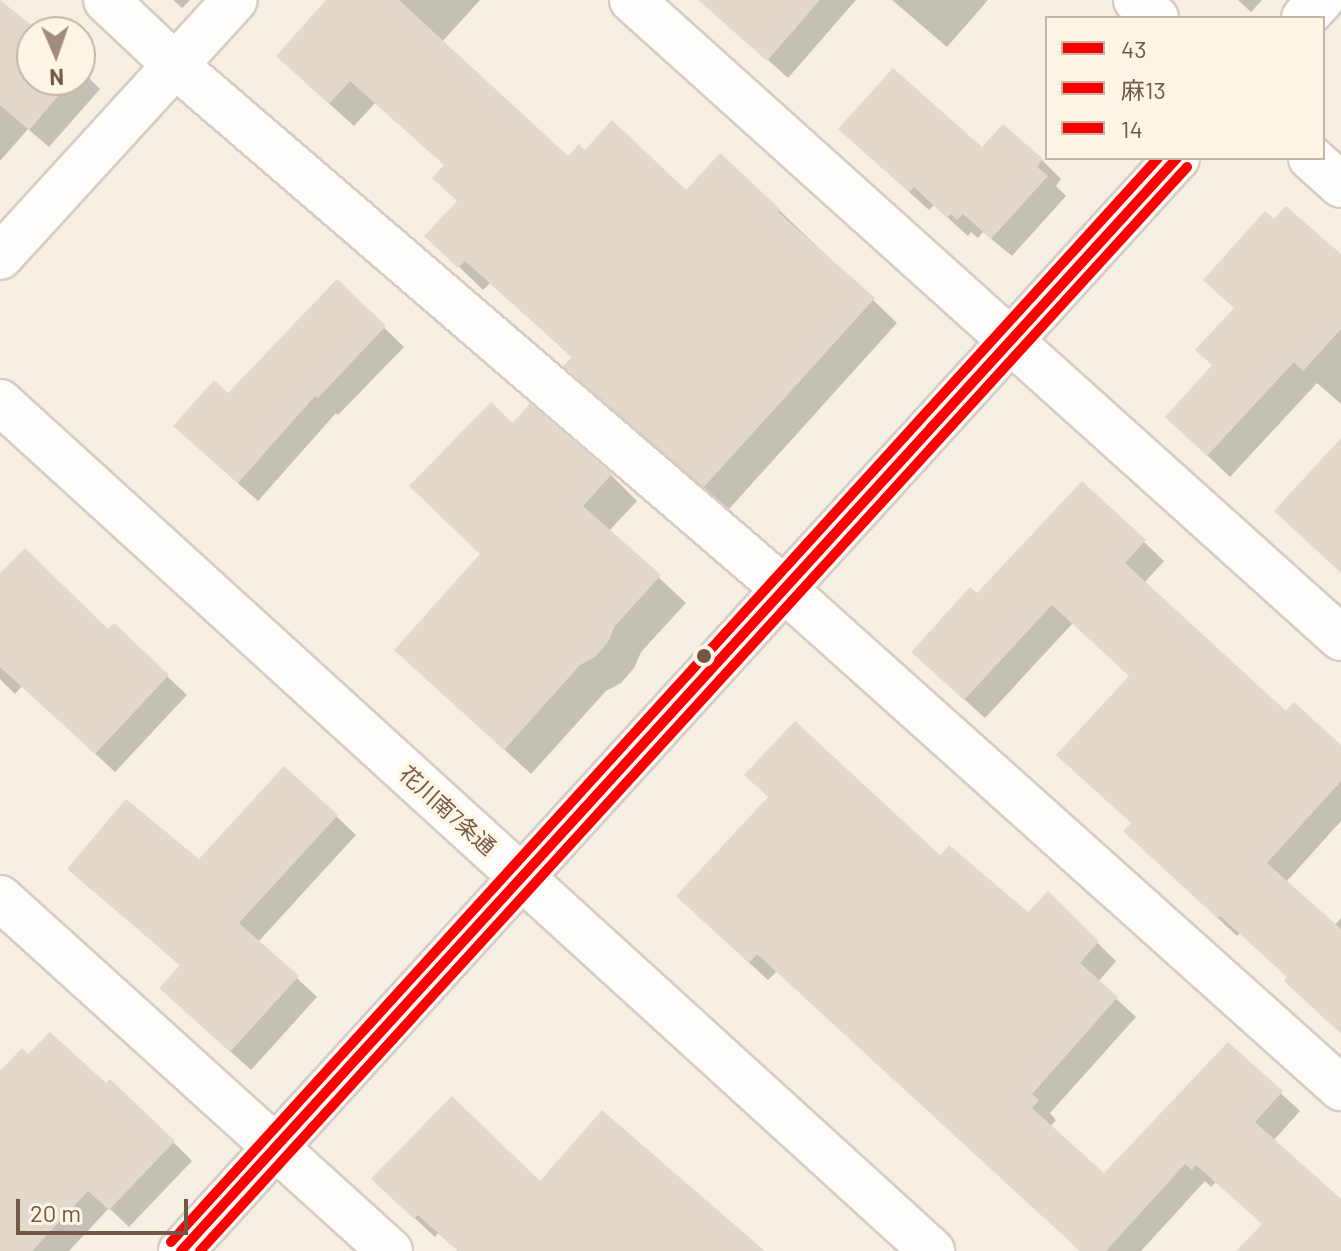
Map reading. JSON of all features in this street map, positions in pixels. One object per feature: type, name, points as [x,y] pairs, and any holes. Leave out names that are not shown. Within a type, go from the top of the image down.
[{"type":"street","points":[[106,0],[175,65],[784,589],[1341,1088]]},
{"type":"street","points":[[0,257],[235,0]]},
{"type":"street","points":[[632,0],[1341,638]]},
{"type":"street","points":[[1136,0],[1154,16]]},
{"type":"street","points":[[1306,16],[1321,0]]},
{"type":"street","points":[[181,1251],[1175,160]]},
{"type":"street","points":[[1313,160],[1341,185]]},
{"type":"street","name":"花川南7条通","points":[[0,402],[932,1251]]},
{"type":"street","points":[[0,898],[390,1251]]},
{"type":"building","points":[[0,0],[20,16],[16,16],[16,96],[58,96],[29,130],[0,105]]},
{"type":"building","points":[[326,0],[399,0],[568,156],[579,144],[585,150],[612,120],[686,190],[720,153],[780,209],[778,212],[875,298],[704,487],[563,366],[572,357],[465,261],[458,268],[424,236],[457,201],[432,178],[444,165],[350,81],[329,104],[276,56]]},
{"type":"building","points":[[698,0],[820,0],[767,61]]},
{"type":"building","points":[[893,68],[982,147],[1003,124],[1043,159],[1037,167],[1048,176],[991,239],[963,214],[957,220],[951,214],[947,218],[914,187],[909,192],[838,129]]},
{"type":"building","points":[[1286,206],[1341,254],[1341,329],[1303,371],[1294,362],[1207,456],[1165,417],[1212,365],[1195,350],[1234,308],[1203,280],[1265,211],[1274,219]]},
{"type":"building","points":[[337,279],[386,326],[318,398],[315,396],[238,483],[173,426],[214,380],[228,393]]},
{"type":"building","points":[[491,402],[513,423],[530,403],[612,474],[583,506],[661,575],[615,626],[608,642],[595,657],[580,665],[504,750],[394,650],[480,554],[409,486]]},
{"type":"building","points":[[1341,438],[1341,573],[1274,511]]},
{"type":"building","points":[[1082,481],[1146,540],[1125,563],[1286,711],[1294,702],[1341,745],[1341,781],[1267,863],[1341,929],[1341,1034],[1284,981],[1287,977],[1220,916],[1217,918],[1123,831],[1131,823],[1056,755],[1129,676],[1052,605],[964,700],[911,652],[970,587],[977,593]]},
{"type":"building","points":[[25,548],[108,629],[114,623],[169,675],[95,754],[0,667],[0,573]]},
{"type":"building","points":[[795,721],[940,855],[949,845],[1028,912],[1048,891],[1099,941],[1080,963],[1118,997],[1032,1094],[1039,1100],[1032,1108],[1104,1173],[1228,1042],[1283,1091],[1255,1122],[1341,1199],[1341,1251],[1236,1251],[1262,1224],[1196,1165],[1192,1170],[1185,1164],[1106,1251],[1080,1251],[757,954],[749,963],[676,896],[768,797],[744,775]]},
{"type":"building","points":[[284,766],[338,815],[239,923],[299,976],[230,1052],[159,988],[180,965],[67,869],[126,799],[199,859]]},
{"type":"building","points":[[50,1032],[106,1083],[110,1079],[175,1141],[109,1210],[88,1191],[32,1251],[0,1251],[0,1071],[22,1048],[28,1054]]},
{"type":"building","points":[[452,1096],[540,1181],[602,1110],[765,1251],[458,1251],[418,1215],[414,1219],[371,1179]]},
{"type":"transit line","name":"14","points":[[171,1242],[1156,160]]},
{"type":"transit line","name":"43","points":[[181,1251],[1175,160]]},
{"type":"transit line","name":"麻13","points":[[200,1251],[1187,167]]}]
